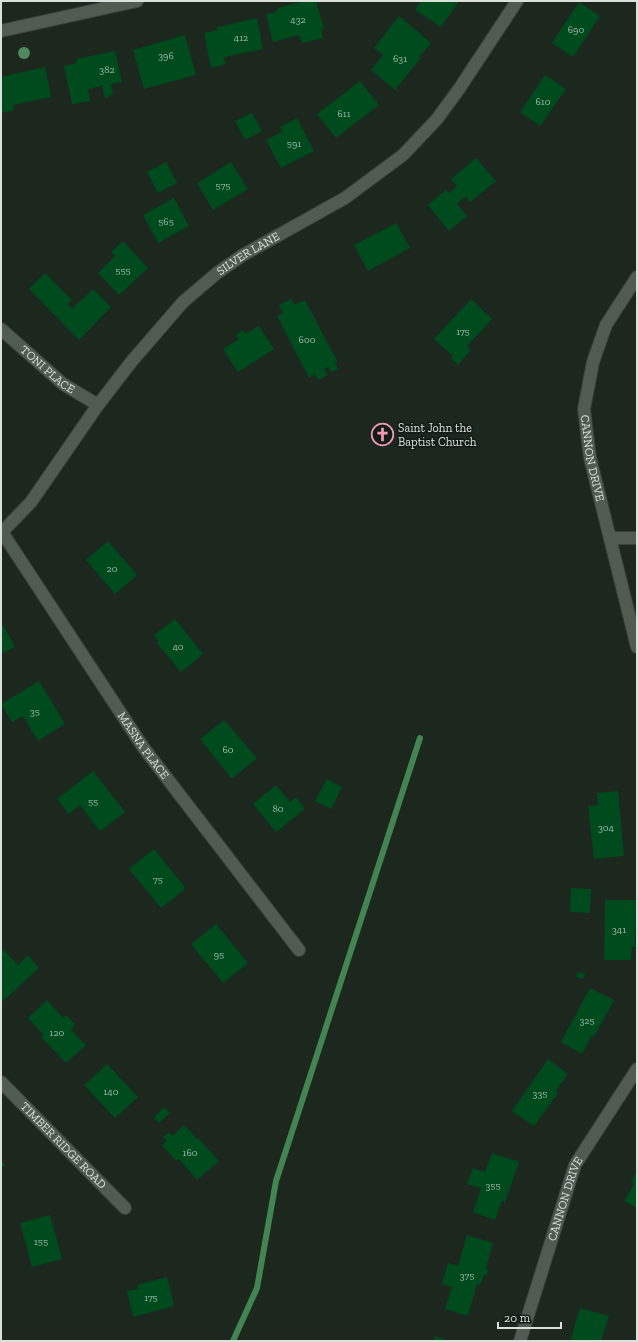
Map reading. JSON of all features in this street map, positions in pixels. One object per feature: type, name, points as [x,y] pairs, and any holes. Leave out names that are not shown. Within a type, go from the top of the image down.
[{"type":"street","points":[[1,31],[137,1]]},
{"type":"street","name":"SILVER LANE","points":[[1,532],[31,502],[98,404],[132,361],[183,302],[217,273],[275,236],[345,198],[403,155],[442,113],[517,1]]},
{"type":"street","name":"CANNON DRIVE","points":[[637,277],[606,325],[593,362],[584,409],[590,458],[637,647]]},
{"type":"street","name":"TONI PLACE","points":[[1,328],[63,384],[98,404]]},
{"type":"street","name":"MASNA PLACE","points":[[1,532],[143,747],[299,950]]},
{"type":"street","points":[[610,538],[637,538]]},
{"type":"street","name":"CANNON DRIVE","points":[[520,1341],[575,1165],[637,1069]]},
{"type":"street","name":"TIMBER RIDGE ROAD","points":[[1,1082],[125,1208]]},
{"type":"building","points":[[305,1],[316,1],[324,28],[321,29],[323,38],[302,43],[299,35],[273,42],[266,14],[276,12],[278,8]]},
{"type":"building","points":[[421,1],[459,1],[441,27],[415,10]]},
{"type":"building","points":[[579,2],[600,16],[573,57],[552,43]]},
{"type":"building","points":[[399,16],[430,42],[430,44],[395,90],[371,70],[383,55],[374,48]]},
{"type":"building","points":[[257,18],[263,49],[224,57],[226,64],[211,68],[204,33],[218,30],[217,27]]},
{"type":"building","points":[[185,35],[196,75],[144,89],[133,50]]},
{"type":"building","points":[[115,51],[122,82],[111,84],[113,94],[105,99],[102,86],[88,89],[90,101],[72,104],[64,66],[77,63],[76,59]]},
{"type":"building","points":[[45,67],[51,97],[13,105],[14,110],[1,113],[1,77]]},
{"type":"building","points":[[545,75],[566,89],[540,126],[520,112]]},
{"type":"building","points":[[360,81],[379,105],[336,138],[317,114]]},
{"type":"building","points":[[252,113],[262,131],[245,140],[235,121]]},
{"type":"building","points":[[297,118],[314,151],[281,168],[266,140],[282,132],[280,127]]},
{"type":"building","points":[[476,158],[496,181],[470,202],[466,196],[457,204],[467,216],[449,231],[428,205],[446,190],[449,193],[457,186],[451,179]]},
{"type":"building","points":[[166,162],[177,183],[158,193],[147,172]]},
{"type":"building","points":[[231,162],[248,189],[213,210],[197,183]]},
{"type":"building","points":[[174,198],[189,226],[158,243],[143,215]]},
{"type":"building","points":[[396,223],[410,248],[368,271],[354,245]]},
{"type":"building","points":[[123,241],[148,268],[119,295],[98,273],[115,256],[111,252]]},
{"type":"building","points":[[45,273],[72,300],[68,304],[72,309],[93,289],[111,307],[79,340],[29,289]]},
{"type":"building","points":[[291,299],[294,305],[305,300],[337,361],[335,362],[338,369],[331,372],[328,367],[324,369],[328,375],[318,380],[315,374],[309,378],[277,316],[283,313],[279,305]]},
{"type":"building","points":[[471,299],[492,319],[467,346],[471,350],[458,365],[451,358],[453,356],[434,339]]},
{"type":"building","points":[[259,326],[274,349],[238,372],[223,349],[239,339],[236,335],[243,330],[245,334]]},
{"type":"building","points":[[108,541],[137,575],[115,594],[86,560]]},
{"type":"building","points":[[175,619],[203,654],[181,672],[157,643],[159,641],[154,635]]},
{"type":"building","points":[[1,621],[15,647],[1,654]]},
{"type":"building","points":[[39,681],[65,724],[38,741],[23,716],[12,722],[1,704]]},
{"type":"building","points":[[224,720],[257,758],[233,778],[231,778],[200,739]]},
{"type":"building","points":[[93,771],[125,812],[102,830],[99,830],[80,805],[69,814],[57,799]]},
{"type":"building","points":[[327,779],[342,787],[331,809],[315,801]]},
{"type":"building","points":[[276,785],[290,802],[296,797],[305,809],[276,832],[253,804]]},
{"type":"building","points":[[618,791],[624,856],[594,859],[588,806],[598,805],[597,793]]},
{"type":"building","points":[[154,849],[184,886],[184,890],[161,908],[129,869]]},
{"type":"building","points":[[571,888],[591,889],[590,913],[570,912]]},
{"type":"building","points":[[605,900],[636,900],[635,947],[632,947],[631,960],[604,960]]},
{"type":"building","points":[[216,924],[248,963],[223,983],[191,944]]},
{"type":"building","points":[[1,947],[18,965],[28,955],[39,968],[3,1001],[1,999]]},
{"type":"building","points":[[578,972],[585,974],[583,979],[576,977]]},
{"type":"building","points":[[590,988],[614,1000],[594,1037],[592,1035],[582,1054],[561,1042]]},
{"type":"building","points":[[47,1000],[63,1018],[66,1015],[75,1024],[71,1030],[86,1045],[66,1063],[42,1038],[43,1034],[28,1018]]},
{"type":"building","points":[[548,1059],[568,1074],[556,1091],[558,1093],[534,1126],[512,1111]]},
{"type":"building","points":[[107,1064],[138,1097],[115,1118],[84,1085]]},
{"type":"building","points":[[164,1107],[170,1113],[159,1123],[154,1118]]},
{"type":"building","points":[[183,1126],[186,1127],[197,1139],[198,1138],[219,1161],[197,1180],[179,1159],[176,1161],[162,1145],[167,1141],[163,1137],[169,1132],[172,1136]]},
{"type":"building","points":[[492,1153],[519,1162],[505,1202],[502,1201],[495,1220],[473,1212],[481,1188],[467,1184],[473,1168],[485,1172]]},
{"type":"building","points":[[1,1160],[5,1165],[1,1169]]},
{"type":"building","points":[[637,1171],[637,1208],[624,1201],[634,1184],[631,1182]]},
{"type":"building","points":[[50,1215],[62,1259],[32,1267],[20,1223]]},
{"type":"building","points":[[467,1235],[493,1243],[486,1268],[488,1269],[487,1275],[484,1275],[480,1285],[477,1284],[468,1316],[445,1309],[452,1287],[442,1284],[448,1263],[458,1266]]},
{"type":"building","points":[[167,1277],[174,1306],[133,1317],[127,1291],[138,1289],[137,1285]]},
{"type":"building","points":[[580,1308],[609,1316],[601,1341],[570,1341]]},
{"type":"building","points":[[435,1336],[450,1341],[433,1341]]},
{"type":"waterway","points":[[233,1341],[257,1288],[276,1181],[420,738]]},
{"type":"place","name":"Saint John the Baptist Church","points":[[382,435]]}]
